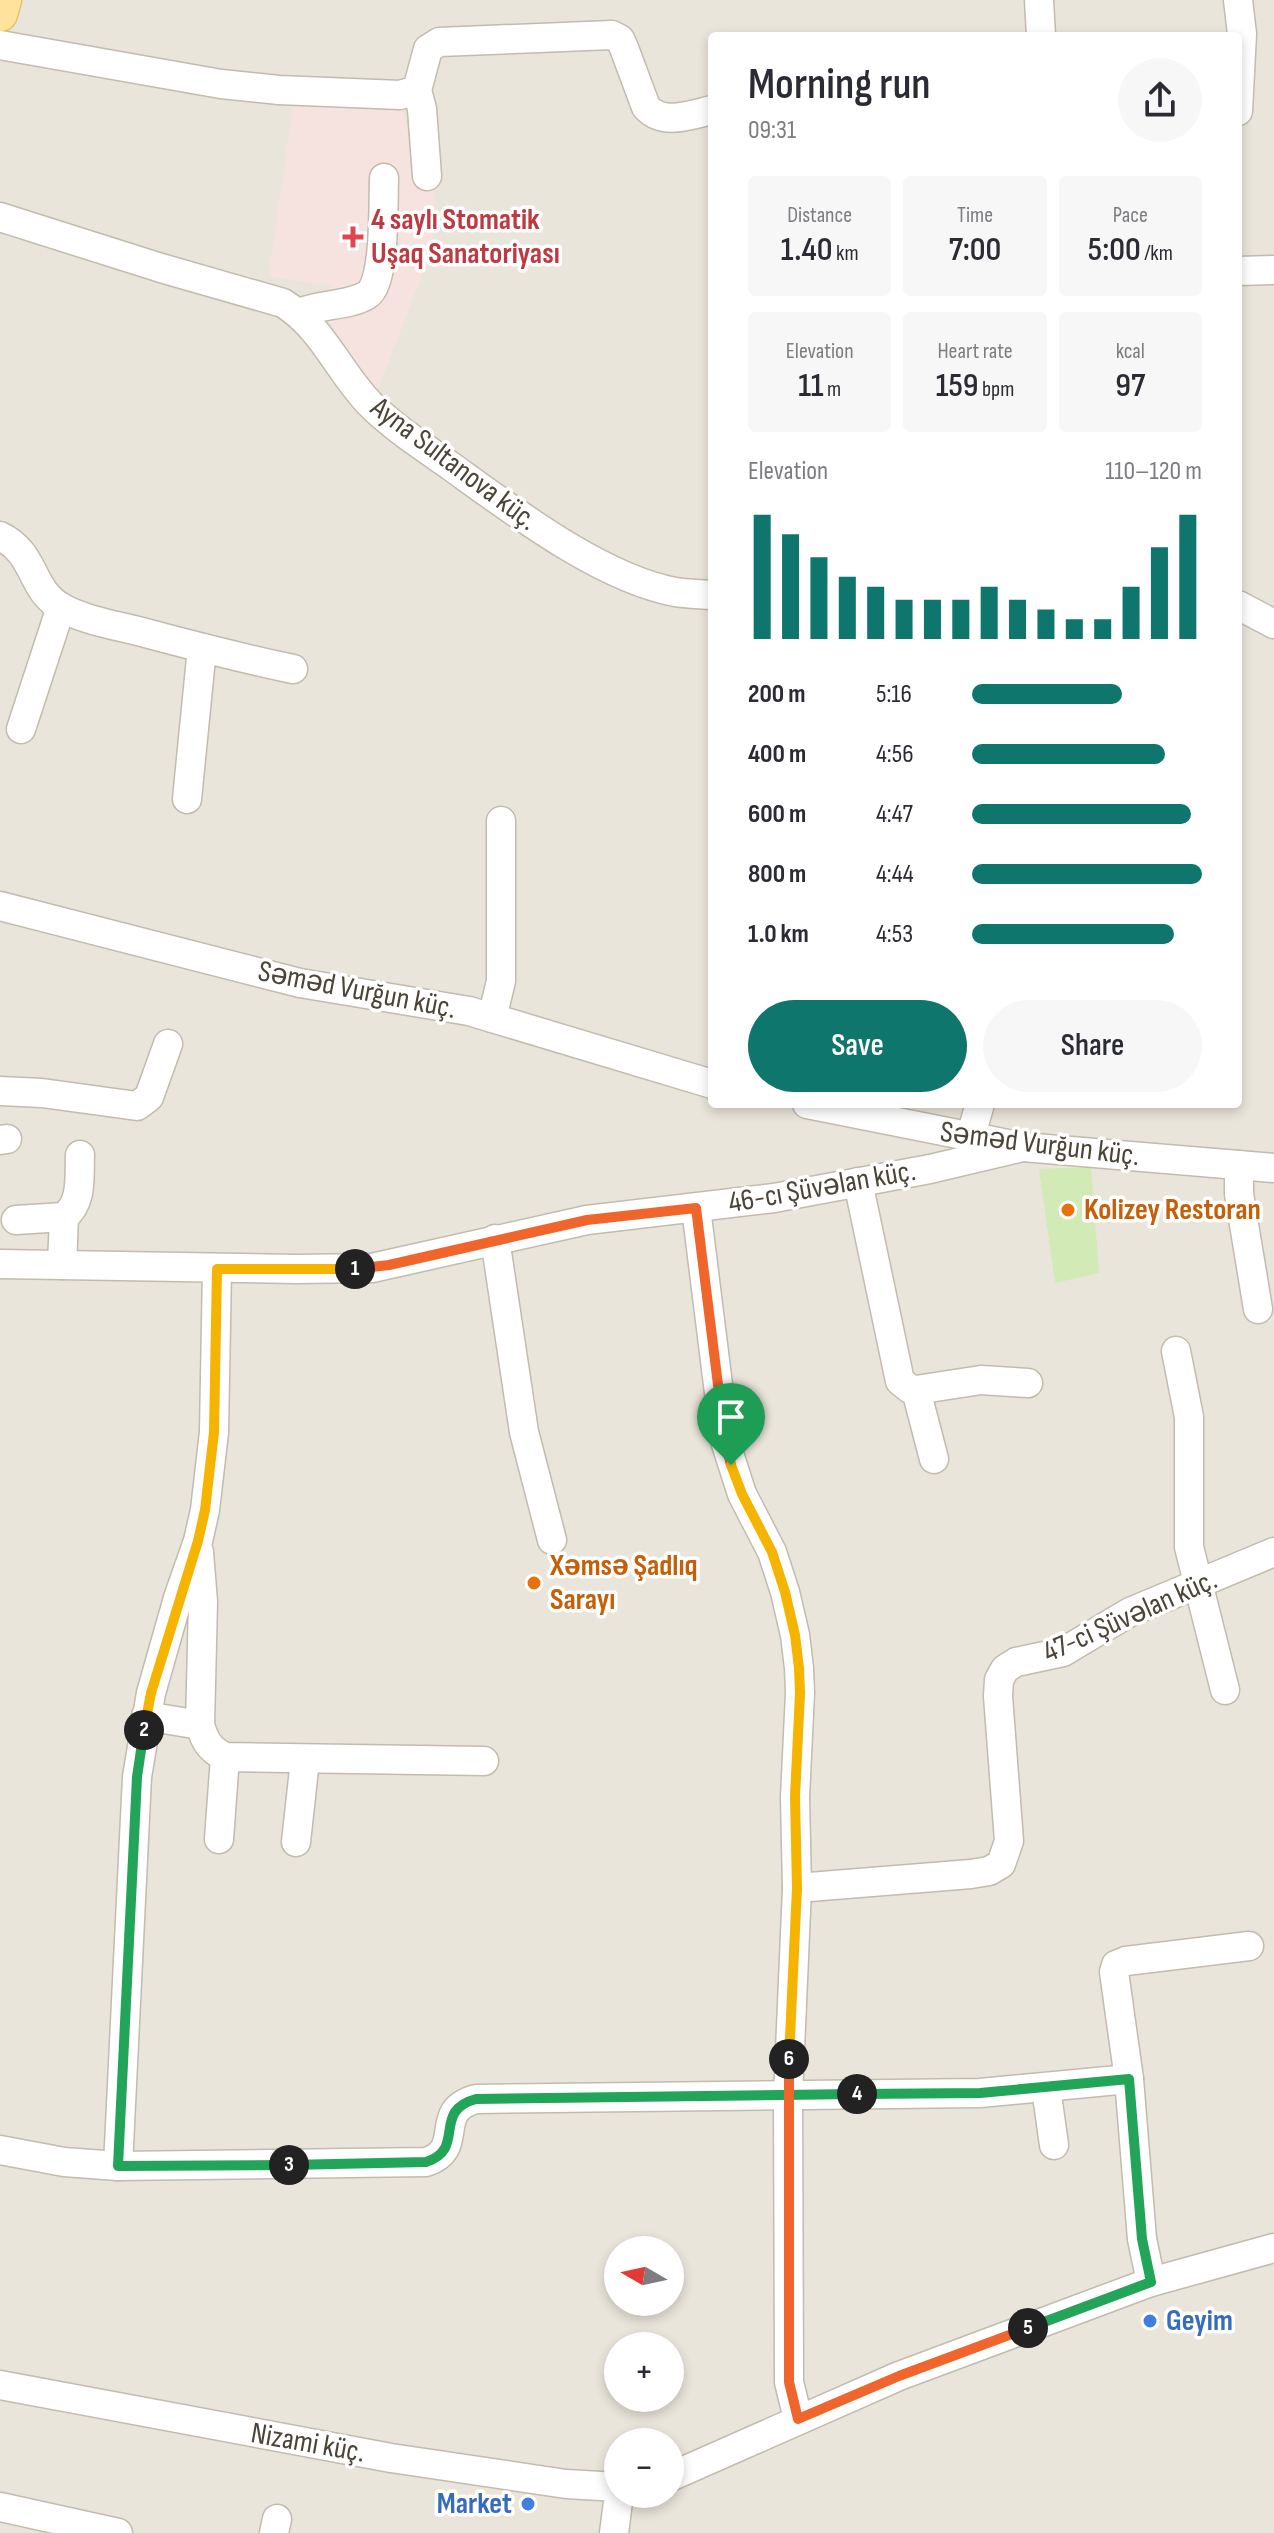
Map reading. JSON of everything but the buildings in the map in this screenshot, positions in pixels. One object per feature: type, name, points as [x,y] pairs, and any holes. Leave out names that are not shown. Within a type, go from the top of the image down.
[{"type":"main road","points":[[0,14],[4,0]]},
{"type":"street","points":[[1039,0],[1041,32]]},
{"type":"street","points":[[1238,0],[1242,32]]},
{"type":"street","points":[[427,176],[422,109],[417,90],[428,49],[439,42],[602,35],[620,39],[646,107],[652,114],[673,119],[708,111]]},
{"type":"street","points":[[0,45],[221,84],[279,90],[400,95],[417,90]]},
{"type":"street","points":[[299,313],[311,307],[366,296],[374,289],[379,272],[384,178]]},
{"type":"street","name":"Ayna Sultanova küç.","points":[[0,217],[161,268],[270,298],[299,313],[322,338],[373,407],[507,508],[624,574],[677,592],[708,595]]},
{"type":"street","points":[[1242,271],[1274,270]]},
{"type":"street","points":[[0,536],[18,546],[26,555],[45,595],[83,617],[293,669]]},
{"type":"street","points":[[21,729],[61,607]]},
{"type":"street","points":[[1242,607],[1274,624]]},
{"type":"street","points":[[187,799],[202,648]]},
{"type":"street","points":[[492,1018],[501,981],[501,821]]},
{"type":"street","name":"Səməd Vurğun küç.","points":[[0,906],[300,983],[452,1008],[708,1083]]},
{"type":"street","points":[[0,1091],[42,1093],[137,1106],[149,1097],[168,1044]]},
{"type":"street","name":"Səməd Vurğun küç.","points":[[826,1108],[1023,1147],[1274,1168]]},
{"type":"street","points":[[970,1138],[979,1108]]},
{"type":"street","points":[[930,1169],[931,1130]]},
{"type":"street","name":"46-cı Şüvəlan küç.","points":[[0,1264],[217,1269],[372,1268],[611,1216],[774,1198],[930,1169],[1023,1147]]},
{"type":"street","points":[[16,1220],[64,1217],[73,1209],[77,1201],[80,1155]]},
{"type":"street","points":[[1239,1165],[1239,1194],[1258,1309]]},
{"type":"street","points":[[858,1182],[900,1381],[916,1390],[981,1380],[1028,1383]]},
{"type":"street","points":[[696,1208],[725,1441],[742,1494],[772,1552],[785,1592],[795,1635],[800,1693],[795,1757],[797,1888],[788,2096],[789,2382],[798,2419]]},
{"type":"street","points":[[62,1265],[64,1217]]},
{"type":"street","points":[[495,1239],[524,1432],[552,1540]]},
{"type":"street","points":[[118,2166],[137,1777],[146,1716],[205,1510],[213,1444],[217,1269]]},
{"type":"street","points":[[1176,1351],[1189,1417],[1189,1547],[1225,1690]]},
{"type":"street","points":[[916,1390],[934,1459]]},
{"type":"street","points":[[198,1541],[203,1602],[200,1725],[205,1742],[214,1752],[225,1757],[305,1760],[484,1761]]},
{"type":"street","name":"47-ci Şüvəlan küç.","points":[[797,1888],[971,1874],[989,1871],[1001,1864],[1009,1841],[998,1696],[999,1680],[1005,1669],[1016,1662],[1063,1652],[1130,1612],[1274,1552]]},
{"type":"street","points":[[146,1716],[200,1725]]},
{"type":"street","points":[[219,1839],[225,1757]]},
{"type":"street","points":[[296,1842],[305,1760]]},
{"type":"street","points":[[1151,2282],[1142,2239],[1129,2079],[1114,1972],[1116,1965],[1126,1961],[1249,1946]]},
{"type":"street","points":[[0,2150],[64,2162],[118,2166],[426,2162],[444,2152],[454,2111],[463,2102],[476,2099],[980,2093],[1129,2079]]},
{"type":"street","points":[[1046,2088],[1054,2145]]},
{"type":"street","points":[[684,2471],[899,2376],[1151,2282],[1274,2248]]},
{"type":"street","name":"Nizami küç.","points":[[0,2385],[391,2458],[566,2484],[604,2486]]},
{"type":"street","points":[[0,2507],[118,2533]]},
{"type":"street","points":[[614,2533],[617,2508]]},
{"type":"shaded area","points":[[0,0],[1274,0],[1274,2533],[0,2533]]},
{"type":"shaded area","name":"4 saylı Stomatik Uşaq Sanatoriyası","points":[[294,100],[401,104],[420,183],[432,182],[437,217],[429,257],[377,392],[325,324],[332,304],[332,286],[269,276]]},
{"type":"green space","points":[[1091,1167],[1099,1273],[1055,1283],[1039,1169]]},
{"type":"place","name":"4 saylı Stomatik Uşaq Sanatoriyası","points":[[353,237]]},
{"type":"place","name":"Kolizey Restoran","points":[[1068,1210]]},
{"type":"place","name":"Xəmsə Şadlıq Sarayı","points":[[534,1583]]},
{"type":"place","name":"Geyim","points":[[1150,2321]]},
{"type":"place","name":"Market","points":[[528,2504]]},
{"type":"route","points":[[731,1465],[725,1441],[696,1208],[587,1220],[372,1268],[217,1269],[216,1392],[205,1510],[151,1693],[137,1777],[118,2166],[426,2162],[444,2152],[454,2111],[463,2102],[476,2099],[788,2096],[980,2093],[1129,2079],[1142,2239],[1151,2282],[899,2376],[798,2419],[789,2382],[788,2096],[797,1888],[795,1757],[799,1668],[785,1592],[772,1552],[742,1494],[731,1465]]}]
